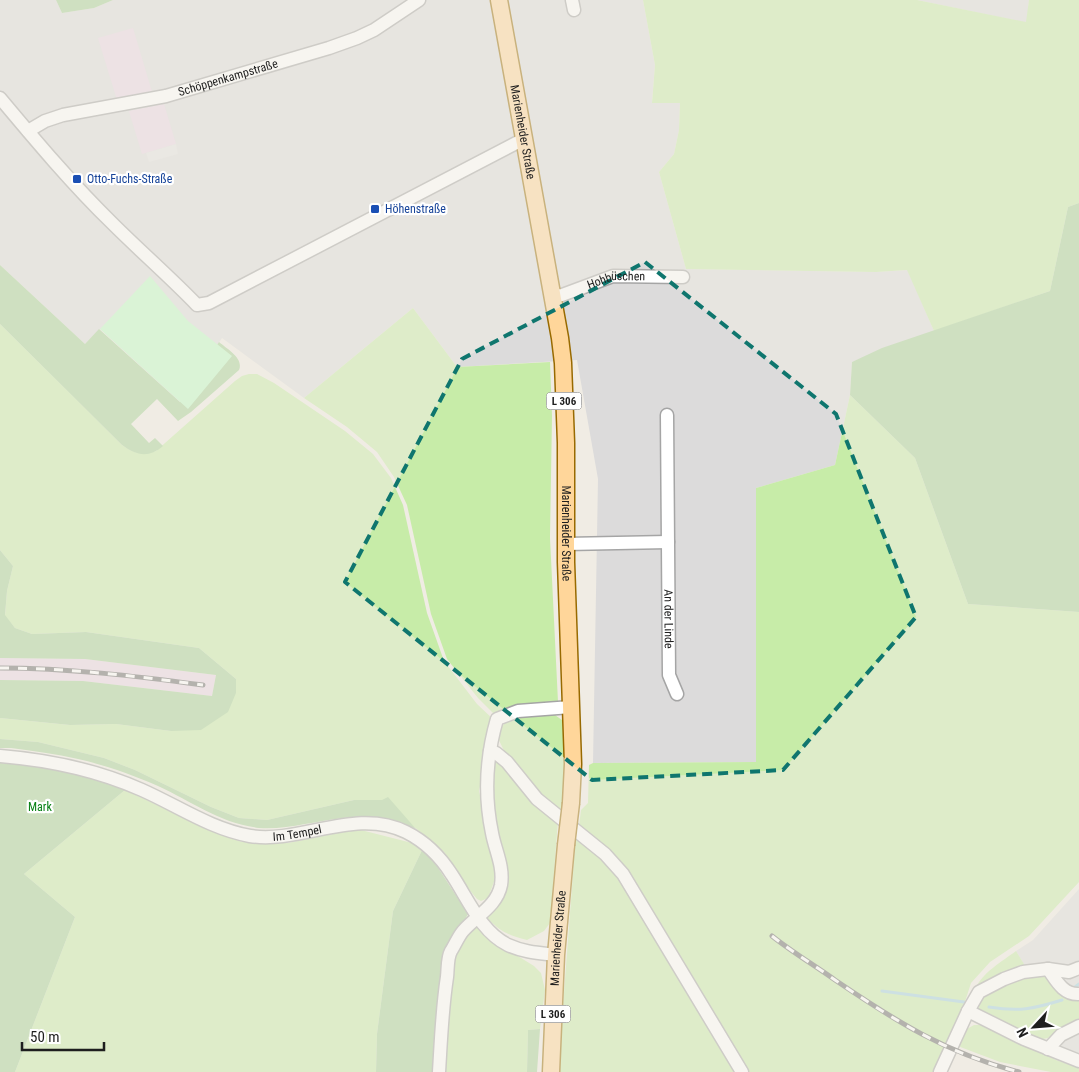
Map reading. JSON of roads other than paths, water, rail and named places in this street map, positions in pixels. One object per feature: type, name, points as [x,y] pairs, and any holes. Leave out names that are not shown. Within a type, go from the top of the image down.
[{"type":"main road","name":"Marienheider Straße","points":[[499,0],[553,296],[563,363],[566,443],[566,544],[573,764],[556,956],[551,1072]]},
{"type":"street","name":"Schöppenkampstraße","points":[[28,131],[54,118],[166,96],[358,38],[374,30],[419,0]]},
{"type":"street","points":[[0,98],[112,223],[172,278],[197,305],[209,303],[524,140]]},
{"type":"street","name":"Hohbüschen","points":[[553,296],[562,295],[613,276],[683,277]]},
{"type":"street","name":"An der Linde","points":[[667,415],[669,675],[677,694]]},
{"type":"street","points":[[566,544],[668,542]]},
{"type":"street","points":[[439,1072],[443,1003],[450,954],[462,932],[497,896],[501,885],[499,855],[492,834],[486,783],[490,751],[497,720],[518,711],[571,707]]},
{"type":"street","points":[[490,751],[496,753],[507,762],[537,799],[605,854],[623,874],[742,1072]]},
{"type":"street","name":"Im Tempel","points":[[0,756],[62,764],[115,779],[222,829],[251,836],[287,836],[350,824],[388,826],[404,831],[420,840],[441,858],[478,917],[495,936],[521,950],[556,956]]},
{"type":"street","points":[[940,1072],[968,1011],[979,992],[1004,978],[1023,972],[1048,969],[1069,972],[1079,968]]},
{"type":"street","points":[[1048,969],[1066,991],[1072,994],[1079,994]]},
{"type":"street","points":[[968,1011],[1048,1049],[1079,1061]]},
{"type":"street","points":[[1048,1049],[1061,1035],[1079,1026]]},
{"type":"waterway","points":[[1075,987],[1079,984]]},
{"type":"waterway","points":[[882,991],[964,1002]]},
{"type":"waterway","points":[[989,1007],[1026,1009],[1062,1000]]},
{"type":"railway","points":[[0,668],[102,673],[203,685]]},
{"type":"railway","points":[[772,936],[901,1023],[968,1056],[1019,1072]]},
{"type":"place","name":"Otto-Fuchs-Straße","points":[[77,179]]},
{"type":"place","name":"Höhenstraße","points":[[375,209]]},
{"type":"park label","name":"Mark","points":[[40,807]]}]
